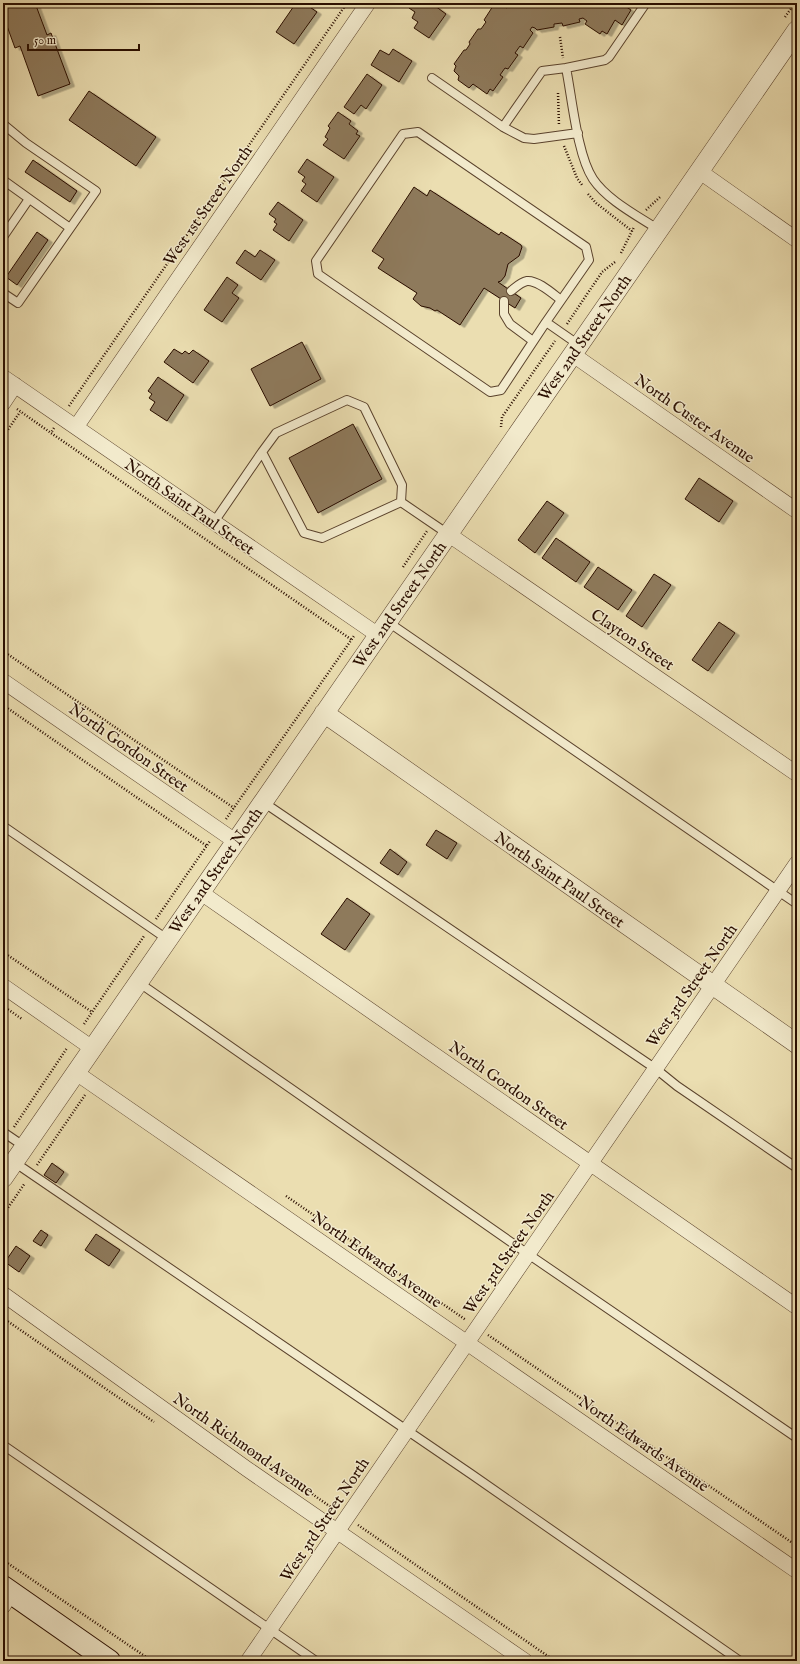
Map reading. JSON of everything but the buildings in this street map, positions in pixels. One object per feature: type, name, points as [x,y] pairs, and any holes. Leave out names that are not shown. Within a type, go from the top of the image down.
[{"type":"main road","points":[[6,1595],[109,1661]]},
{"type":"street","name":"West 1st Street North","points":[[76,427],[368,3]]},
{"type":"street","name":"West 2nd Street North","points":[[3,1178],[383,628],[441,529],[576,350],[659,230],[699,171],[789,26]]},
{"type":"street","points":[[699,171],[797,240]]},
{"type":"street","name":"North Custer Avenue","points":[[576,350],[797,511]]},
{"type":"street","name":"North Saint Paul Street","points":[[3,376],[363,624],[383,628]]},
{"type":"street","points":[[4,402],[16,385]]},
{"type":"street","name":"Clayton Street","points":[[441,529],[797,774]]},
{"type":"street","name":"North Gordon Street","points":[[3,681],[235,842]]},
{"type":"street","name":"North Saint Paul Street","points":[[324,713],[797,1044]]},
{"type":"street","name":"West 3rd Street North","points":[[248,1661],[797,863]]},
{"type":"street","name":"North Gordon Street","points":[[200,892],[797,1307]]},
{"type":"street","points":[[3,986],[92,1048]]},
{"type":"street","name":"North Edwards Avenue","points":[[75,1072],[797,1571]]},
{"type":"street","name":"North Richmond Avenue","points":[[3,1294],[240,1464],[525,1661]]},
{"type":"lane","points":[[503,127],[542,71],[605,60],[609,57],[646,3]]},
{"type":"lane","points":[[566,68],[578,133],[586,165],[593,179],[613,198],[659,230]]},
{"type":"lane","points":[[432,78],[503,127],[524,138],[534,139],[578,133]]},
{"type":"lane","points":[[3,124],[26,143],[96,191],[18,303],[3,293]]},
{"type":"lane","points":[[418,132],[586,247],[589,260],[561,300],[501,390],[490,392],[318,274],[316,261],[403,134],[418,132]]},
{"type":"lane","points":[[3,180],[70,228]]},
{"type":"lane","points":[[3,237],[29,199]]},
{"type":"lane","points":[[511,291],[522,283],[529,281],[539,284],[561,300]]},
{"type":"lane","points":[[504,301],[504,314],[510,324],[533,340]]},
{"type":"lane","points":[[546,322],[561,332],[576,350]]},
{"type":"lane","points":[[214,522],[276,433],[347,400],[364,407],[402,485],[401,502]]},
{"type":"lane","points":[[262,452],[304,533],[322,538],[401,502]]},
{"type":"lane","points":[[401,502],[441,529]]},
{"type":"lane","points":[[383,628],[797,904]]},
{"type":"lane","points":[[262,802],[656,1069],[677,1086],[797,1168]]},
{"type":"lane","points":[[3,826],[167,939]]},
{"type":"lane","points":[[138,981],[528,1254],[797,1438]]},
{"type":"lane","points":[[5,1133],[32,1173],[407,1430],[740,1661]]},
{"type":"lane","points":[[3,1445],[316,1661]]},
{"type":"path","points":[[51,433],[347,3]]},
{"type":"path","points":[[789,26],[795,3]]},
{"type":"path","points":[[620,255],[628,236],[644,211],[665,192]]},
{"type":"path","points":[[501,432],[502,417],[602,272],[618,260]]},
{"type":"path","points":[[4,402],[352,640]]},
{"type":"path","points":[[3,437],[20,412]]},
{"type":"path","points":[[401,570],[441,529]]},
{"type":"path","points":[[5,1133],[75,1037],[363,624]]},
{"type":"path","points":[[3,651],[234,808]]},
{"type":"path","points":[[3,705],[207,846]]},
{"type":"path","points":[[3,952],[92,1012]]},
{"type":"path","points":[[3,1215],[85,1095]]},
{"type":"path","points":[[286,1196],[797,1546]]},
{"type":"path","points":[[235,1440],[555,1661]]},
{"type":"path","points":[[3,1560],[152,1661]]}]
